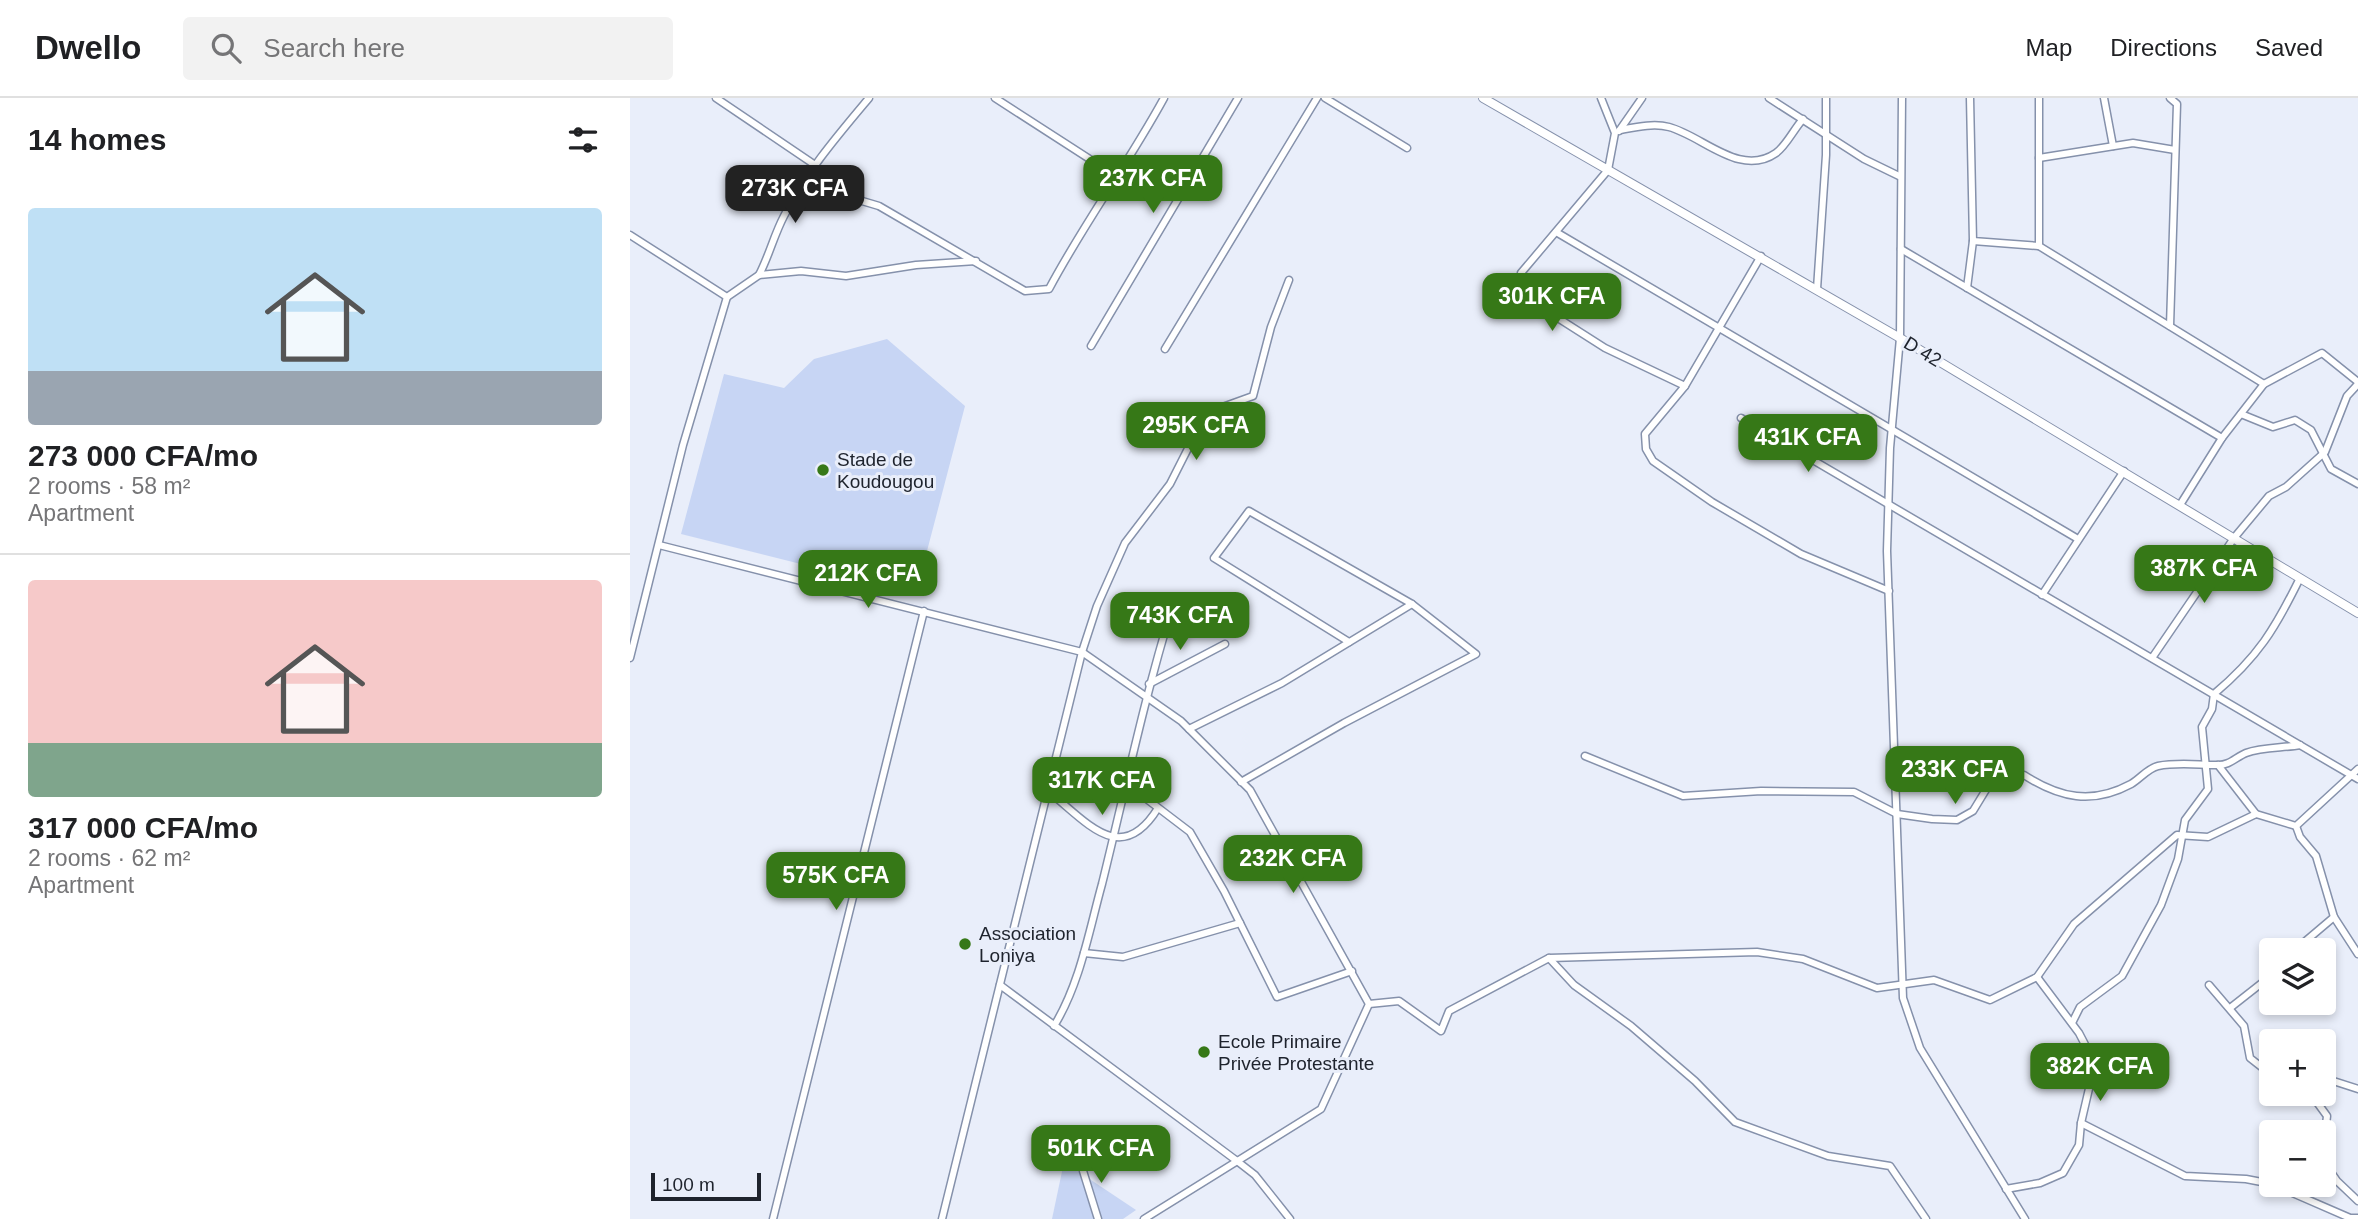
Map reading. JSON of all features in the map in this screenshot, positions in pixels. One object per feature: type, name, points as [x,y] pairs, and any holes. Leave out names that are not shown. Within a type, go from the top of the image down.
[{"type":"street","points":[[716,98],[815,165],[832,186],[852,198],[879,206],[1025,292],[1049,289],[1078,235],[1119,178],[1164,98]]},
{"type":"street","points":[[630,658],[683,445],[727,298],[759,275],[772,250],[783,217],[815,165],[869,98]]},
{"type":"street","points":[[995,98],[1119,178]]},
{"type":"street","points":[[1091,346],[1238,98]]},
{"type":"street","points":[[1165,349],[1317,98]]},
{"type":"street","points":[[1325,98],[1407,148]]},
{"type":"street","name":"D 42","points":[[1483,98],[1817,289],[2358,613]]},
{"type":"street","points":[[1601,98],[1614,129],[1608,170],[1521,273],[1525,297],[1605,348],[1685,386]]},
{"type":"street","points":[[1614,139],[1642,98]]},
{"type":"street","points":[[1769,98],[1864,159],[1899,176]]},
{"type":"street","points":[[1817,289],[1826,134],[1825,98]]},
{"type":"street","points":[[1902,98],[1899,176],[1900,338],[1888,507],[1903,985],[1907,1015],[1920,1048],[2025,1219]]},
{"type":"street","points":[[1967,288],[1973,241],[1970,98]]},
{"type":"street","points":[[2039,98],[2039,246]]},
{"type":"street","points":[[2104,98],[2113,146]]},
{"type":"street","points":[[2170,98],[2177,104],[2170,326]]},
{"type":"street","points":[[1620,130],[1654,125],[1670,127],[1723,154],[1747,161],[1767,158],[1779,151],[1803,119]]},
{"type":"street","points":[[2039,158],[2133,143],[2175,150]]},
{"type":"street","points":[[1556,232],[2078,539]]},
{"type":"street","points":[[630,235],[727,298]]},
{"type":"street","points":[[1973,241],[2039,246],[2264,384]]},
{"type":"street","points":[[1901,249],[2222,438]]},
{"type":"street","points":[[1760,256],[1721,329],[1685,386],[1645,434],[1646,449],[1653,461],[1712,502],[1801,554],[1889,592]]},
{"type":"street","points":[[759,275],[801,271],[846,276],[916,265],[976,261]]},
{"type":"street","points":[[942,1219],[1082,652],[1097,606],[1125,543],[1170,484],[1206,414],[1253,396],[1271,327],[1289,280]]},
{"type":"street","points":[[2152,658],[2234,538],[2269,496],[2286,487],[2325,452],[2347,396],[2357,384],[2322,353],[2264,384],[2222,438],[2180,505]]},
{"type":"street","points":[[2241,414],[2273,427],[2295,420],[2311,430],[2325,452],[2331,469],[2358,484]]},
{"type":"street","points":[[1741,418],[1888,507],[2356,778]]},
{"type":"street","points":[[2042,595],[2124,471]]},
{"type":"street","points":[[1241,782],[1344,723],[1476,654],[1412,604],[1249,511],[1213,558],[1349,642]]},
{"type":"street","points":[[659,545],[1082,652],[1189,729],[1250,790],[1369,1004]]},
{"type":"street","points":[[2072,1023],[2080,1007],[2122,976],[2161,905],[2183,835],[2185,820],[2208,789],[2202,727],[2212,709],[2214,694],[2241,671],[2265,643],[2301,578]]},
{"type":"street","points":[[1189,729],[1282,683],[1412,604]]},
{"type":"street","points":[[1054,1026],[1065,1008],[1084,953],[1127,784],[1145,696],[1172,608]]},
{"type":"street","points":[[773,1219],[924,611]]},
{"type":"street","points":[[1149,685],[1225,644]]},
{"type":"street","points":[[1586,756],[1683,796],[1761,791],[1854,792],[1897,814],[1957,820],[1973,811],[1987,788],[2024,775],[2050,792],[2078,796],[2115,792],[2135,782],[2154,766],[2205,762],[2218,765],[2234,761],[2246,753],[2300,745]]},
{"type":"street","points":[[2218,765],[2256,814],[2296,826]]},
{"type":"street","points":[[2296,826],[2356,778],[2358,769]]},
{"type":"street","points":[[1127,784],[1190,832],[1277,998],[1352,971]]},
{"type":"street","points":[[1048,791],[1095,829],[1113,838],[1126,838],[1145,829],[1158,808]]},
{"type":"street","points":[[1369,1004],[1399,1001],[1441,1031],[1449,1011],[1549,958],[1757,952],[1803,960],[1877,988],[1934,981],[1990,1000],[2037,977],[2074,924],[2177,835],[2208,837],[2256,814]]},
{"type":"street","points":[[2296,826],[2300,837],[2316,856],[2334,917],[2358,954]]},
{"type":"street","points":[[2309,938],[2334,917]]},
{"type":"street","points":[[1084,953],[1123,957],[1240,923]]},
{"type":"street","points":[[1549,958],[1574,985],[1631,1026],[1695,1081],[1735,1122],[1828,1156],[1890,1166],[1926,1219]]},
{"type":"street","points":[[2007,1189],[2040,1183],[2063,1173],[2079,1144],[2093,1060],[2072,1023],[2037,977]]},
{"type":"street","points":[[1000,985],[1255,1175],[1290,1219]]},
{"type":"street","points":[[2209,985],[2244,1026],[2250,1058],[2259,1065]]},
{"type":"street","points":[[2230,1008],[2259,985]]},
{"type":"street","points":[[1144,1219],[1321,1109],[1369,1004]]},
{"type":"street","points":[[2336,1082],[2358,1089]]},
{"type":"street","points":[[2081,1122],[2185,1175],[2259,1181]]},
{"type":"street","points":[[1079,1158],[1098,1219]]},
{"type":"street","points":[[2336,1180],[2358,1201]]},
{"type":"street","points":[[2302,1197],[2350,1218],[2358,1218]]},
{"type":"shaded area","name":"Stade de Koudougou","points":[[887,339],[965,406],[916,593],[681,534],[724,374],[784,388],[814,359]]},
{"type":"shaded area","points":[[1064,1162],[1136,1210],[1123,1219],[1052,1219]]},
{"type":"place","name":"Stade de Koudougou","points":[[823,470]]},
{"type":"place","name":"Association Loniya","points":[[965,944]]},
{"type":"place","name":"Ecole Primaire Privée Protestante","points":[[1204,1052]]}]
